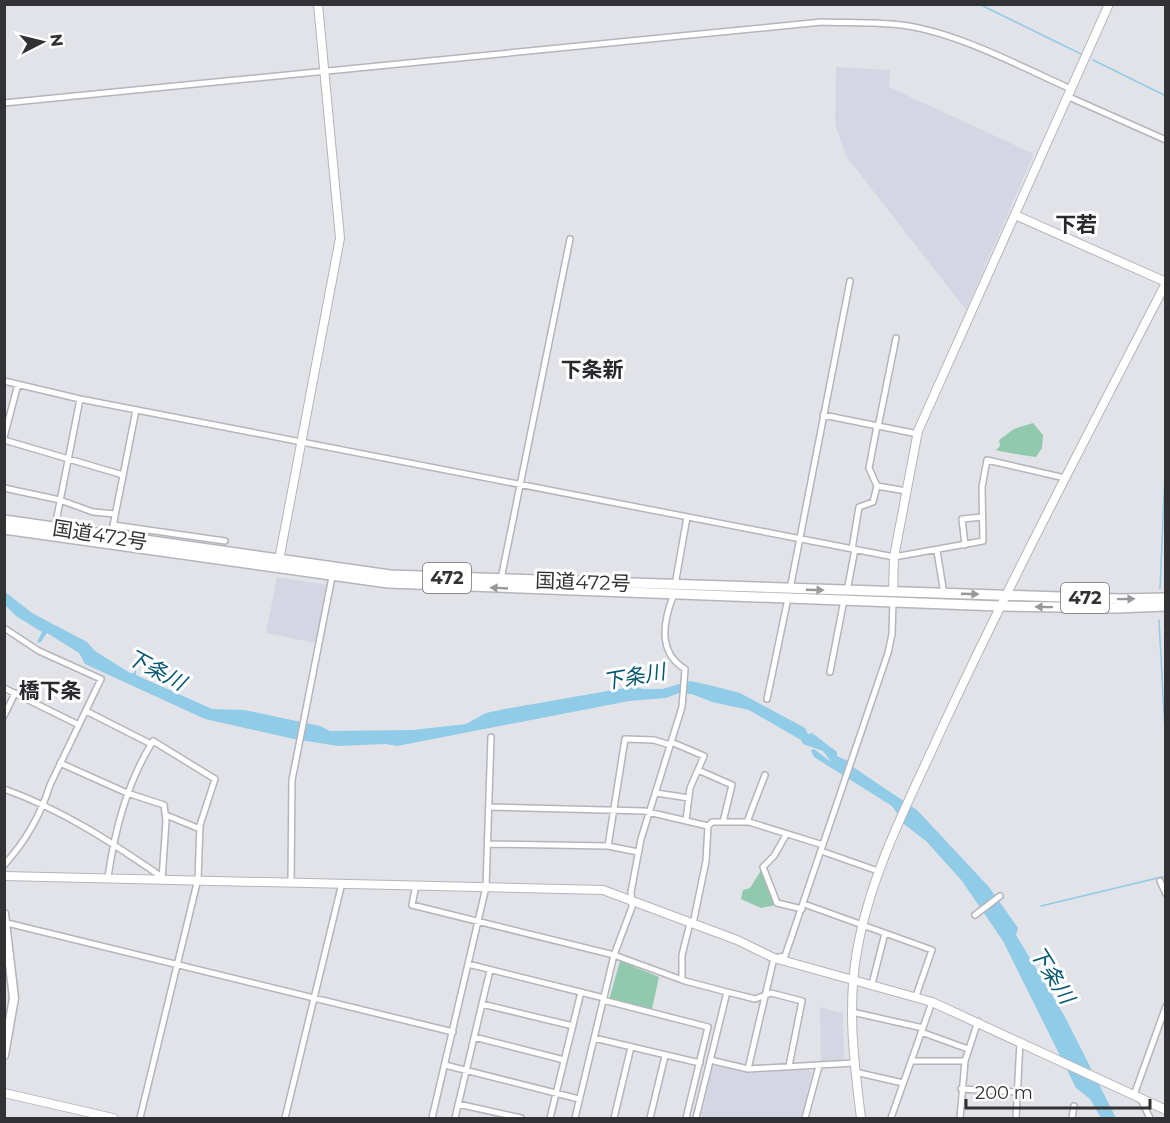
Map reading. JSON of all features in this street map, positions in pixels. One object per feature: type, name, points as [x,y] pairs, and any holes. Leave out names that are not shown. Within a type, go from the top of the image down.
[{"type":"highway","name":"国道472号","points":[[4,520],[390,575],[893,597],[999,606],[1116,608],[1166,606]]},
{"type":"highway","name":"国道472号","points":[[4,529],[332,577],[388,583],[500,589],[675,589]]},
{"type":"highway","name":"国道472号","points":[[893,597],[944,594],[1166,598]]},
{"type":"main road","points":[[4,1055],[13,979],[6,919]]},
{"type":"street","points":[[279,560],[340,238],[318,4]]},
{"type":"street","points":[[774,958],[785,956],[888,653],[892,634],[894,557],[918,434],[1109,4]]},
{"type":"street","points":[[4,103],[822,22],[902,25],[940,34],[1166,140]]},
{"type":"street","points":[[861,1119],[854,1068],[852,1012],[854,981],[862,925],[878,871],[999,606],[1166,283],[1015,215]]},
{"type":"street","points":[[501,579],[570,239]]},
{"type":"street","points":[[767,699],[850,281]]},
{"type":"street","points":[[830,672],[846,595],[859,507],[873,502],[877,486],[869,468],[896,338]]},
{"type":"street","points":[[4,381],[80,399],[894,557],[983,541],[982,487],[987,460],[1065,478]]},
{"type":"street","points":[[18,384],[4,439],[123,475]]},
{"type":"street","points":[[55,527],[80,399]]},
{"type":"street","points":[[111,536],[136,410]]},
{"type":"street","points":[[823,415],[918,434]]},
{"type":"street","points":[[877,486],[906,491]]},
{"type":"street","points":[[4,488],[60,500],[93,512],[115,514]]},
{"type":"street","points":[[575,1119],[614,955],[632,907],[638,852],[648,813],[682,704],[685,671],[673,661],[664,639],[687,517]]},
{"type":"street","points":[[965,544],[962,519],[982,517]]},
{"type":"street","points":[[113,525],[225,541]]},
{"type":"street","points":[[936,551],[944,594]]},
{"type":"street","points":[[291,881],[292,780],[332,577]]},
{"type":"street","points":[[4,628],[39,651],[101,679],[60,762],[45,803],[19,849],[4,865]]},
{"type":"street","points":[[4,688],[79,725]]},
{"type":"street","points":[[4,716],[15,693]]},
{"type":"street","points":[[86,711],[151,744]]},
{"type":"street","points":[[432,1119],[486,886],[491,737]]},
{"type":"street","points":[[608,846],[625,739],[671,743],[704,756],[689,798],[686,820]]},
{"type":"street","points":[[108,877],[113,842],[127,793],[153,741],[215,778],[200,828],[198,879],[140,1119]]},
{"type":"street","points":[[60,762],[127,793],[164,805],[166,814],[162,878]]},
{"type":"street","points":[[698,770],[732,785],[723,822]]},
{"type":"street","points":[[747,822],[765,775]]},
{"type":"street","points":[[4,789],[45,803],[113,842],[162,878]]},
{"type":"street","points":[[656,793],[689,798]]},
{"type":"street","points":[[489,807],[613,809],[648,813],[708,826]]},
{"type":"street","points":[[166,814],[200,828]]},
{"type":"street","points":[[682,980],[682,955],[706,861],[708,826],[712,822],[747,822],[822,848],[878,871]]},
{"type":"street","points":[[786,835],[774,856],[763,867],[777,903],[803,907],[932,950],[916,996]]},
{"type":"street","points":[[489,844],[608,846],[638,852]]},
{"type":"street","points":[[4,876],[603,890],[737,940],[774,958],[932,1002],[978,1021],[1166,1110]]},
{"type":"street","points":[[1160,881],[1166,894]]},
{"type":"street","points":[[285,1119],[342,883]]},
{"type":"street","points":[[416,885],[412,905],[614,955],[682,980],[755,999],[771,993],[802,1000],[789,1066]]},
{"type":"street","points":[[976,914],[1000,896]]},
{"type":"street","points":[[6,919],[178,965],[453,1032]]},
{"type":"street","points":[[872,984],[885,933]]},
{"type":"street","points":[[748,1069],[774,958]]},
{"type":"street","points":[[468,964],[708,1027],[686,1119]]},
{"type":"street","points":[[455,1119],[490,970]]},
{"type":"street","points":[[4,973],[13,979]]},
{"type":"street","points":[[550,1119],[581,992]]},
{"type":"street","points":[[696,1119],[727,992]]},
{"type":"street","points":[[891,1119],[932,1002]]},
{"type":"street","points":[[482,1004],[573,1026]]},
{"type":"street","points":[[1150,1119],[1137,1096],[1166,1006]]},
{"type":"street","points":[[852,1012],[922,1030],[968,1049]]},
{"type":"street","points":[[960,1119],[964,1061],[978,1021]]},
{"type":"street","points":[[474,1037],[564,1060]]},
{"type":"street","points":[[594,1038],[699,1064]]},
{"type":"street","points":[[1016,1119],[1020,1042]]},
{"type":"street","points":[[614,1119],[631,1047]]},
{"type":"street","points":[[650,1119],[665,1056]]},
{"type":"street","points":[[710,1060],[748,1069],[789,1066],[854,1068],[903,1083]]},
{"type":"street","points":[[911,1061],[964,1061]]},
{"type":"street","points":[[445,1065],[579,1099]]},
{"type":"street","points":[[805,1119],[819,1066]]},
{"type":"street","points":[[962,1089],[1017,1092]]},
{"type":"street","points":[[4,1093],[112,1119]]},
{"type":"street","points":[[458,1104],[521,1119]]},
{"type":"street","points":[[1072,1119],[1074,1106]]},
{"type":"shaded area","points":[[836,67],[890,70],[889,87],[1034,154],[966,310],[846,156],[835,124]]},
{"type":"shaded area","points":[[277,577],[328,585],[316,643],[266,633]]},
{"type":"shaded area","points":[[820,1007],[843,1013],[844,1060],[821,1061]]},
{"type":"shaded area","points":[[716,1065],[751,1073],[808,1069],[812,1073],[802,1118],[701,1118],[712,1068]]},
{"type":"green space","points":[[1033,423],[1043,435],[1042,448],[1036,457],[996,450],[1000,446],[999,440],[1014,429]]},
{"type":"green space","points":[[762,869],[776,905],[761,908],[741,899],[743,890],[750,888]]},
{"type":"green space","points":[[620,961],[659,977],[652,1009],[609,1000]]},
{"type":"water","points":[[4,591],[32,613],[87,642],[95,651],[130,673],[134,673],[136,665],[136,675],[212,709],[244,710],[320,726],[330,731],[413,730],[466,724],[486,713],[636,686],[642,689],[662,689],[690,681],[740,693],[805,728],[808,734],[812,733],[837,752],[837,756],[850,762],[853,767],[917,810],[989,887],[1018,928],[1016,935],[1064,1015],[1116,1118],[1101,1118],[1090,1099],[1076,1088],[1003,941],[962,881],[926,841],[905,825],[892,806],[814,757],[811,750],[814,749],[831,762],[823,751],[803,744],[801,740],[749,710],[712,702],[692,694],[679,693],[666,698],[629,701],[397,746],[386,744],[338,746],[294,739],[205,719],[85,664],[79,653],[47,633],[40,643],[37,642],[42,632],[16,616],[5,605]]},
{"type":"waterway","points":[[979,4],[1081,54]]},
{"type":"waterway","points":[[1093,60],[1166,96]]},
{"type":"waterway","points":[[1160,589],[1166,449]]},
{"type":"waterway","points":[[1159,620],[1166,751]]},
{"type":"waterway","points":[[1041,906],[1166,876]]},
{"type":"district","name":"下若","points":[[1076,225]]},
{"type":"district","name":"下条新","points":[[592,370]]},
{"type":"district","name":"橋下条","points":[[50,691]]},
{"type":"water label","name":"下条川","points":[[156,670]]},
{"type":"water label","name":"下条川","points":[[634,677]]},
{"type":"water label","name":"下条川","points":[[1052,975]]}]
